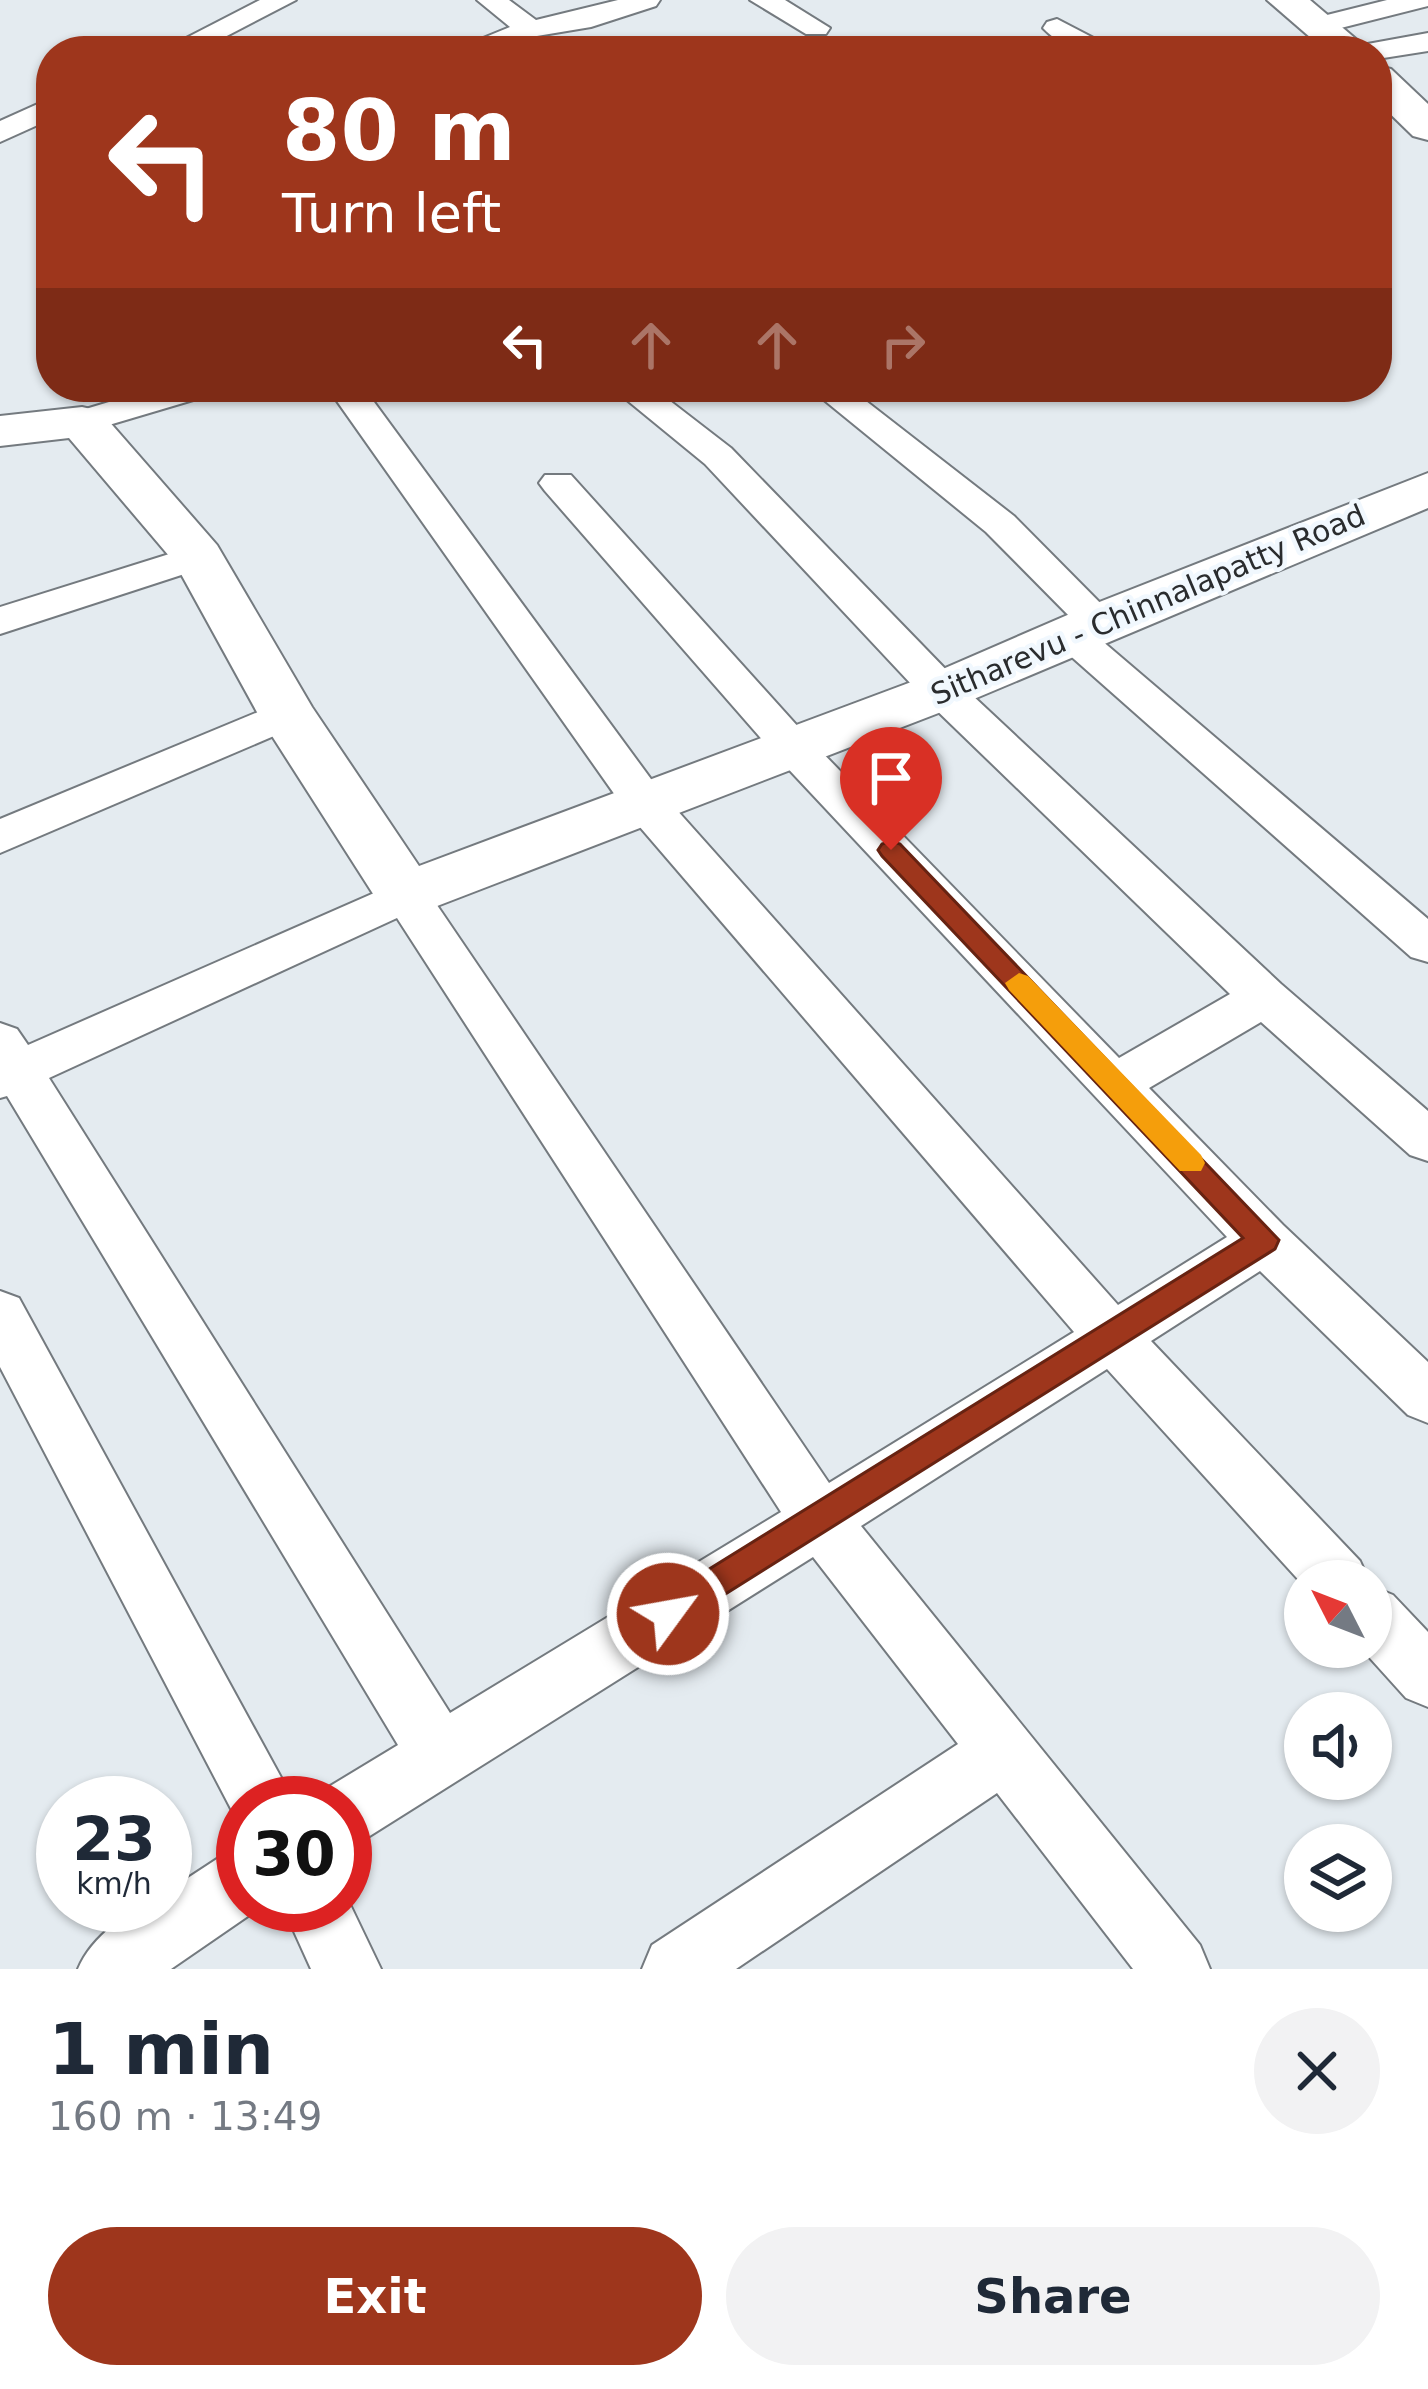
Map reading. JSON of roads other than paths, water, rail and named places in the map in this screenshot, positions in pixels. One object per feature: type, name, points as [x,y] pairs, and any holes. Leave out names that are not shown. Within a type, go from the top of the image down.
[{"type":"main road","points":[[1286,0],[1332,36]]},
{"type":"main road","points":[[1392,93],[1428,127]]},
{"type":"main road","points":[[0,431],[82,422],[198,557],[287,715],[406,895]]},
{"type":"main road","name":"Sitharevu - Chinnalapatty Road","points":[[406,895],[942,691],[1428,488]]},
{"type":"street","points":[[207,36],[282,0]]},
{"type":"street","points":[[491,0],[531,29]]},
{"type":"street","points":[[514,36],[646,0]]},
{"type":"street","points":[[764,0],[816,28]]},
{"type":"street","points":[[1339,36],[1420,0]]},
{"type":"street","points":[[1058,28],[1071,36]]},
{"type":"street","points":[[1392,48],[1428,42]]},
{"type":"street","points":[[0,133],[36,115]]},
{"type":"street","points":[[82,422],[148,402]]},
{"type":"street","points":[[356,402],[643,801],[1112,1337],[1319,1560]]},
{"type":"street","points":[[648,402],[718,456],[942,691],[1264,997],[1428,1142]]},
{"type":"street","points":[[845,402],[1000,524],[1084,628],[1428,945]]},
{"type":"street","points":[[558,483],[795,749],[1264,1240],[1428,1398]]},
{"type":"street","points":[[0,621],[198,557]]},
{"type":"street","points":[[0,837],[287,715]]},
{"type":"street","points":[[440,1755],[5,1064],[406,895],[820,1520],[1176,1969]]},
{"type":"street","points":[[1115,1084],[1264,997]]},
{"type":"street","points":[[372,1797],[1264,1240]]},
{"type":"street","points":[[0,1313],[249,1776]]},
{"type":"street","points":[[1392,1638],[1428,1677]]},
{"type":"street","points":[[676,1969],[1005,1750]]},
{"type":"street","points":[[112,1969],[216,1898]]},
{"type":"street","points":[[328,1932],[347,1969]]}]
